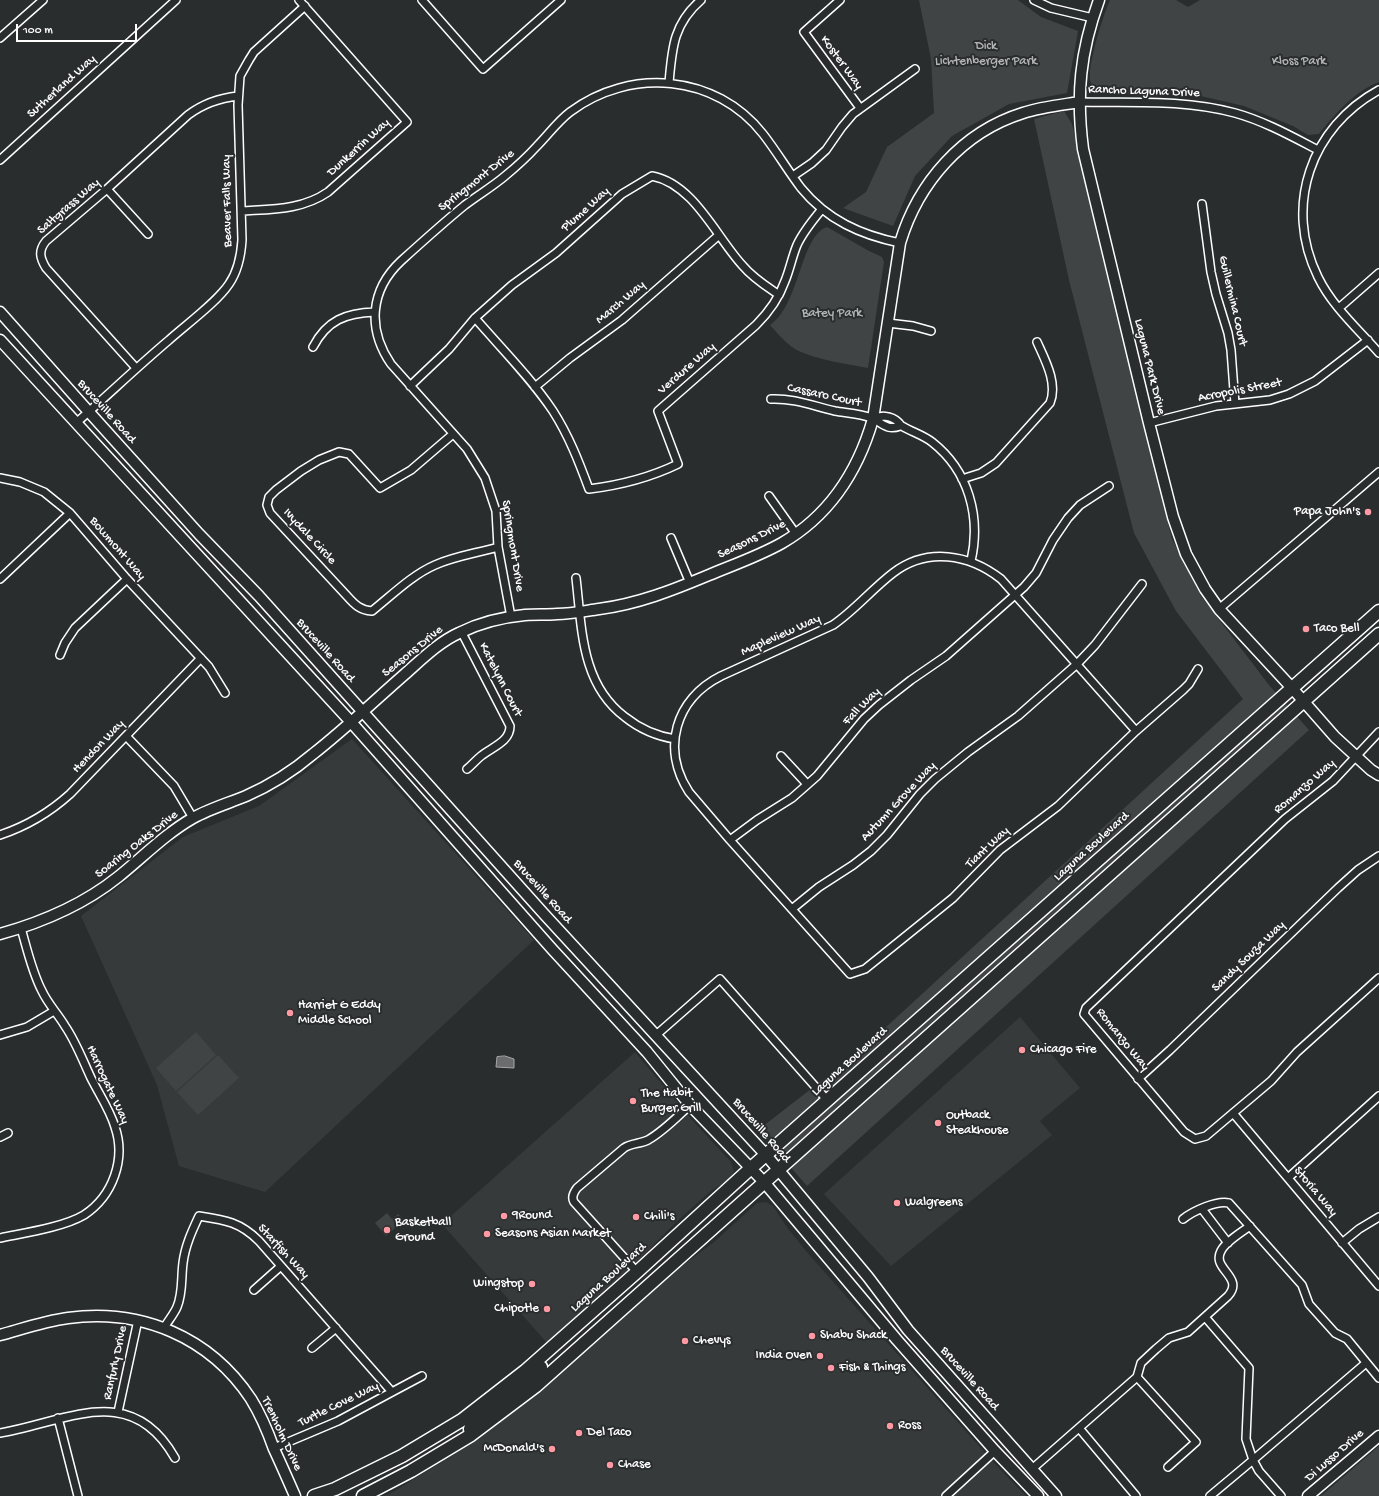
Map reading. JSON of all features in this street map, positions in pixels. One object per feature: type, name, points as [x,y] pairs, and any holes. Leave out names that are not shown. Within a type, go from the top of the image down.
[{"type":"main road","name":"Laguna Park Drive","points":[[1099,0],[1082,58],[1080,102],[1083,150],[1173,517],[1195,572],[1219,609],[1303,701]]},
{"type":"main road","name":"Seasons Drive","points":[[362,712],[438,646],[461,631],[497,619],[535,614],[580,612],[624,605],[647,599],[762,553],[796,534],[824,509],[841,489],[860,456],[867,438],[872,419],[900,243],[907,220],[925,188],[949,158],[964,144],[989,128],[1023,112],[1080,102]]},
{"type":"main road","name":"Bruceville Road","points":[[0,312],[199,534],[258,596],[655,1036],[766,1155],[868,1277],[908,1330],[1056,1496]]},
{"type":"main road","points":[[0,340],[351,722],[561,958],[647,1052],[690,1104],[764,1182],[861,1298],[995,1451],[1038,1496]]},
{"type":"main road","name":"Laguna Boulevard","points":[[314,1496],[335,1489],[402,1456],[462,1420],[513,1381],[1379,611]]},
{"type":"main road","points":[[362,1496],[411,1471],[471,1435],[536,1386],[1379,634]]},
{"type":"main road","points":[[1303,701],[1332,734],[1355,757],[1379,775]]},
{"type":"main road","name":"Soaring Oaks Drive","points":[[0,934],[21,928],[61,912],[96,893],[119,876],[159,841],[193,818],[274,782],[314,754],[362,712]]},
{"type":"main road","name":"Trenholm Drive","points":[[0,1335],[68,1318],[97,1316],[138,1320],[164,1328],[196,1345],[220,1362],[234,1376],[256,1408],[265,1425],[295,1496]]},
{"type":"main road","points":[[471,1435],[470,1430],[474,1421],[523,1384],[546,1363],[548,1351]]},
{"type":"main road","name":"Di Lusso Drive","points":[[1308,1496],[1379,1436]]},
{"type":"main road","points":[[995,1451],[1004,1451],[1009,1454],[1049,1496]]},
{"type":"street","points":[[0,28],[3,36],[43,0]]},
{"type":"street","name":"Sutherland Way","points":[[0,160],[176,0]]},
{"type":"street","name":"Dunkerrin Way","points":[[242,211],[294,207],[303,205],[320,197],[328,192],[407,122],[299,0]]},
{"type":"street","points":[[422,0],[483,69],[561,0]]},
{"type":"street","points":[[669,83],[672,52],[676,34],[685,17],[701,0]]},
{"type":"street","name":"Koster Way","points":[[840,0],[804,32],[860,108]]},
{"type":"street","points":[[1034,0],[1051,8],[1093,18]]},
{"type":"street","name":"Beaver Falls Way","points":[[76,423],[136,368],[217,298],[234,276],[240,258],[242,240],[238,96],[240,76],[249,60],[261,46],[305,6]]},
{"type":"street","points":[[792,176],[812,163],[826,150],[847,119],[915,69]]},
{"type":"street","name":"Springmont Drive","points":[[511,617],[498,548],[496,511],[491,494],[476,463],[467,450],[391,364],[381,348],[376,331],[375,312],[380,290],[394,267],[447,220],[504,177],[570,113],[586,102],[612,90],[630,85],[649,83],[669,83],[692,88],[710,94],[728,103],[743,114],[764,135],[792,176],[807,195],[822,209],[832,217],[859,232],[900,243]]},
{"type":"street","points":[[1379,90],[1347,112],[1334,125],[1318,150],[1309,172],[1303,210],[1307,249],[1318,276],[1339,308],[1379,353]]},
{"type":"street","name":"Saltgrass Way","points":[[136,368],[46,268],[41,260],[40,253],[42,246],[195,109],[216,100],[238,96]]},
{"type":"street","name":"Rancho Laguna Drive","points":[[1080,102],[1182,103],[1218,108],[1261,122],[1318,150]]},
{"type":"street","name":"Plume Way","points":[[410,386],[449,349],[475,318],[512,285],[556,253],[613,202],[652,176],[662,178],[686,195],[700,209],[749,273],[763,285],[779,295]]},
{"type":"street","points":[[107,189],[148,234]]},
{"type":"street","name":"Guillermina Court","points":[[1202,204],[1211,272],[1231,350],[1235,404]]},
{"type":"street","name":"Verdure Way","points":[[475,318],[535,387],[554,412],[567,435],[589,489],[631,483],[678,464],[658,411],[756,325],[769,311],[779,295],[797,246],[806,230],[822,209]]},
{"type":"street","name":"March Way","points":[[535,387],[570,358],[622,320],[719,235]]},
{"type":"street","points":[[1339,308],[1379,273]]},
{"type":"street","points":[[313,347],[319,335],[331,323],[348,316],[375,312]]},
{"type":"street","points":[[888,323],[913,326],[931,331]]},
{"type":"street","name":"Acropolis Street","points":[[1149,424],[1216,406],[1270,400],[1298,391],[1319,378],[1368,340]]},
{"type":"street","points":[[971,561],[975,523],[972,504],[962,479],[981,473],[996,463],[1050,403],[1053,396],[1053,388],[1044,358],[1037,342]]},
{"type":"street","name":"Cassaro Court","points":[[771,399],[792,399],[872,419],[879,415],[890,418],[898,422],[900,426],[915,432],[932,442],[946,455],[962,479]]},
{"type":"street","name":"Ivydale Circle","points":[[453,434],[411,470],[380,488],[349,454],[340,452],[318,460],[292,476],[269,497],[267,505],[270,513],[350,600],[358,608],[364,611],[372,611],[416,575],[434,565],[498,548]]},
{"type":"street","points":[[1219,609],[1379,472]]},
{"type":"street","name":"Bowmont Way","points":[[0,478],[20,482],[34,487],[51,497],[70,513],[127,579],[201,658],[215,675],[225,693]]},
{"type":"street","name":"Fall Way","points":[[730,840],[757,820],[792,798],[817,776],[864,719],[879,705],[911,680],[946,656],[1015,595],[1036,574],[1053,540],[1068,518],[1080,505],[1109,486]]},
{"type":"street","points":[[769,496],[796,534]]},
{"type":"street","points":[[0,579],[70,513]]},
{"type":"street","points":[[671,538],[690,582]]},
{"type":"street","name":"Mapleview Way","points":[[850,974],[730,840],[684,784],[677,767],[674,748],[675,739],[678,724],[686,707],[697,692],[712,680],[833,625],[847,615],[891,575],[910,564],[927,558],[944,557],[971,561],[994,573],[1136,731]]},
{"type":"street","points":[[576,578],[587,660],[593,678],[606,698],[623,716],[656,735],[675,739]]},
{"type":"street","points":[[60,655],[64,643],[75,628],[127,579]]},
{"type":"street","name":"Autumn Grove Way","points":[[792,909],[819,887],[853,865],[871,851],[887,835],[920,794],[935,779],[968,752],[1018,716],[1077,664],[1095,645],[1142,584]]},
{"type":"street","name":"Katelynn Court","points":[[461,631],[510,726],[510,733],[504,741],[481,756],[468,769]]},
{"type":"street","name":"Hendon Way","points":[[0,835],[24,826],[56,806],[70,794],[201,658]]},
{"type":"street","name":"Tiant Way","points":[[850,974],[865,969],[953,898],[1000,850],[1058,806],[1136,731],[1183,690],[1192,680],[1198,669]]},
{"type":"street","points":[[1355,757],[1379,732]]},
{"type":"street","points":[[126,736],[174,786],[193,818]]},
{"type":"street","points":[[781,756],[808,784]]},
{"type":"street","name":"Romanzo Way","points":[[1355,757],[1333,781],[1285,819],[1086,1008],[1084,1014],[1087,1020],[1184,1132],[1195,1139],[1206,1136],[1271,1081],[1298,1052],[1379,978]]},
{"type":"street","name":"Sandy Souza Way","points":[[1138,1079],[1358,870],[1379,856]]},
{"type":"street","name":"Harrogate Way","points":[[0,1238],[67,1223],[84,1215],[104,1196],[113,1181],[119,1154],[115,1126],[70,1034],[46,999],[38,983],[21,928]]},
{"type":"street","points":[[655,1036],[720,979],[828,1101]]},
{"type":"street","points":[[0,1035],[27,1027],[54,1011]]},
{"type":"street","points":[[1288,1178],[1379,1096]]},
{"type":"street","points":[[637,1272],[574,1202],[572,1199],[573,1193],[627,1145],[644,1142],[657,1134],[690,1104]]},
{"type":"street","name":"Storia Way","points":[[1233,1113],[1379,1286]]},
{"type":"street","points":[[0,1137],[8,1133]]},
{"type":"street","points":[[1182,1219],[1190,1213],[1224,1202],[1230,1203],[1302,1285],[1309,1304],[1335,1333],[1347,1339],[1379,1378]]},
{"type":"street","points":[[1202,1209],[1228,1243]]},
{"type":"street","name":"Starfish Way","points":[[164,1328],[177,1307],[180,1298],[182,1289],[183,1262],[187,1246],[199,1216],[229,1221],[245,1229],[259,1241],[392,1392]]},
{"type":"street","points":[[1342,1243],[1359,1228],[1379,1217]]},
{"type":"street","points":[[1032,1469],[1137,1377],[1141,1363],[1151,1352],[1169,1338],[1188,1332],[1232,1293],[1233,1282],[1231,1277],[1220,1264],[1220,1251],[1250,1226]]},
{"type":"street","points":[[254,1290],[281,1266]]},
{"type":"street","points":[[1205,1317],[1249,1368],[1246,1438],[1253,1460],[1259,1471],[1281,1496]]},
{"type":"street","name":"Ranfurly Drive","points":[[118,1412],[138,1320]]},
{"type":"street","points":[[312,1348],[336,1328]]},
{"type":"street","points":[[1210,1496],[1366,1363]]},
{"type":"street","points":[[392,1392],[422,1376]]},
{"type":"street","points":[[1137,1377],[1196,1442],[1168,1467]]},
{"type":"street","name":"Turtle Cove Way","points":[[274,1448],[338,1421],[392,1392]]},
{"type":"street","points":[[0,1433],[92,1411],[118,1412],[139,1420],[154,1430],[166,1443],[175,1458]]},
{"type":"street","points":[[58,1418],[78,1496]]},
{"type":"street","points":[[1079,1428],[1136,1496]]},
{"type":"street","points":[[946,1496],[995,1451]]},
{"type":"shaded area","name":"Harriet G Eddy Middle School","points":[[352,739],[534,940],[265,1192],[179,1166],[157,1085],[81,916],[183,837],[259,806]]},
{"type":"shaded area","points":[[1020,1017],[1080,1088],[1040,1121],[1052,1135],[891,1266],[824,1194]]},
{"type":"shaded area","points":[[635,1052],[693,1121],[731,1162],[734,1172],[727,1181],[712,1190],[676,1222],[636,1263],[547,1343],[442,1224]]},
{"type":"shaded area","points":[[505,1056],[514,1059],[514,1068],[496,1067],[497,1057]]},
{"type":"shaded area","points":[[766,1202],[773,1206],[786,1226],[805,1250],[996,1465],[1026,1496],[384,1496],[393,1492],[482,1437],[555,1377],[679,1268],[713,1243],[757,1203]]},
{"type":"green space","name":"Dick Lichtenberger Park","points":[[919,0],[1018,0],[1041,17],[1078,31],[1067,93],[1009,104],[952,136],[915,176],[893,226],[843,208],[866,192],[887,147],[934,113],[931,59]]},
{"type":"green space","name":"Kloss Park","points":[[1110,0],[1176,0],[1188,7],[1200,0],[1379,0],[1379,82],[1370,86],[1354,97],[1331,119],[1319,134],[1308,135],[1293,126],[1244,106],[1192,94],[1140,96],[1097,90],[1091,83],[1091,67],[1100,29]]},
{"type":"green space","points":[[1064,111],[1072,124],[1172,539],[1201,596],[1269,685],[1309,730],[807,1186],[758,1130],[860,1051],[1243,699],[1176,611],[1134,533],[1069,280],[1034,119]]},
{"type":"green space","name":"Batey Park","points":[[827,227],[882,257],[884,262],[868,368],[808,355],[792,347],[770,325],[780,315],[788,303],[811,243],[818,233]]},
{"type":"green space","points":[[196,1032],[216,1055],[176,1091],[156,1068]]},
{"type":"green space","points":[[218,1055],[239,1078],[198,1115],[177,1092]]},
{"type":"green space","name":"Basketball Ground","points":[[387,1213],[392,1219],[398,1214],[404,1220],[386,1236],[375,1223]]},
{"type":"green space","points":[[1379,1446],[1379,1496],[1321,1496]]},
{"type":"place","name":"Papa John's","points":[[1368,512]]},
{"type":"place","name":"Taco Bell","points":[[1306,629]]},
{"type":"place","name":"Harriet G Eddy Middle School","points":[[290,1013]]},
{"type":"place","name":"Chicago Fire","points":[[1022,1050]]},
{"type":"place","name":"The Habit Burger Grill","points":[[633,1101]]},
{"type":"place","name":"Outback Steakhouse","points":[[938,1123]]},
{"type":"place","name":"Walgreens","points":[[897,1203]]},
{"type":"place","name":"9Round","points":[[504,1216]]},
{"type":"place","name":"Chili's","points":[[636,1217]]},
{"type":"place","name":"Basketball Ground","points":[[387,1230]]},
{"type":"place","name":"Seasons Asian Market","points":[[487,1234]]},
{"type":"place","name":"Wingstop","points":[[532,1284]]},
{"type":"place","name":"Chipotle","points":[[547,1309]]},
{"type":"place","name":"Shabu Shack","points":[[812,1336]]},
{"type":"place","name":"Chevys","points":[[685,1341]]},
{"type":"place","name":"India Oven","points":[[820,1356]]},
{"type":"place","name":"Fish & Things","points":[[831,1368]]},
{"type":"place","name":"Ross","points":[[890,1426]]},
{"type":"place","name":"Del Taco","points":[[579,1433]]},
{"type":"place","name":"McDonald's","points":[[552,1449]]},
{"type":"place","name":"Chase","points":[[610,1465]]}]
